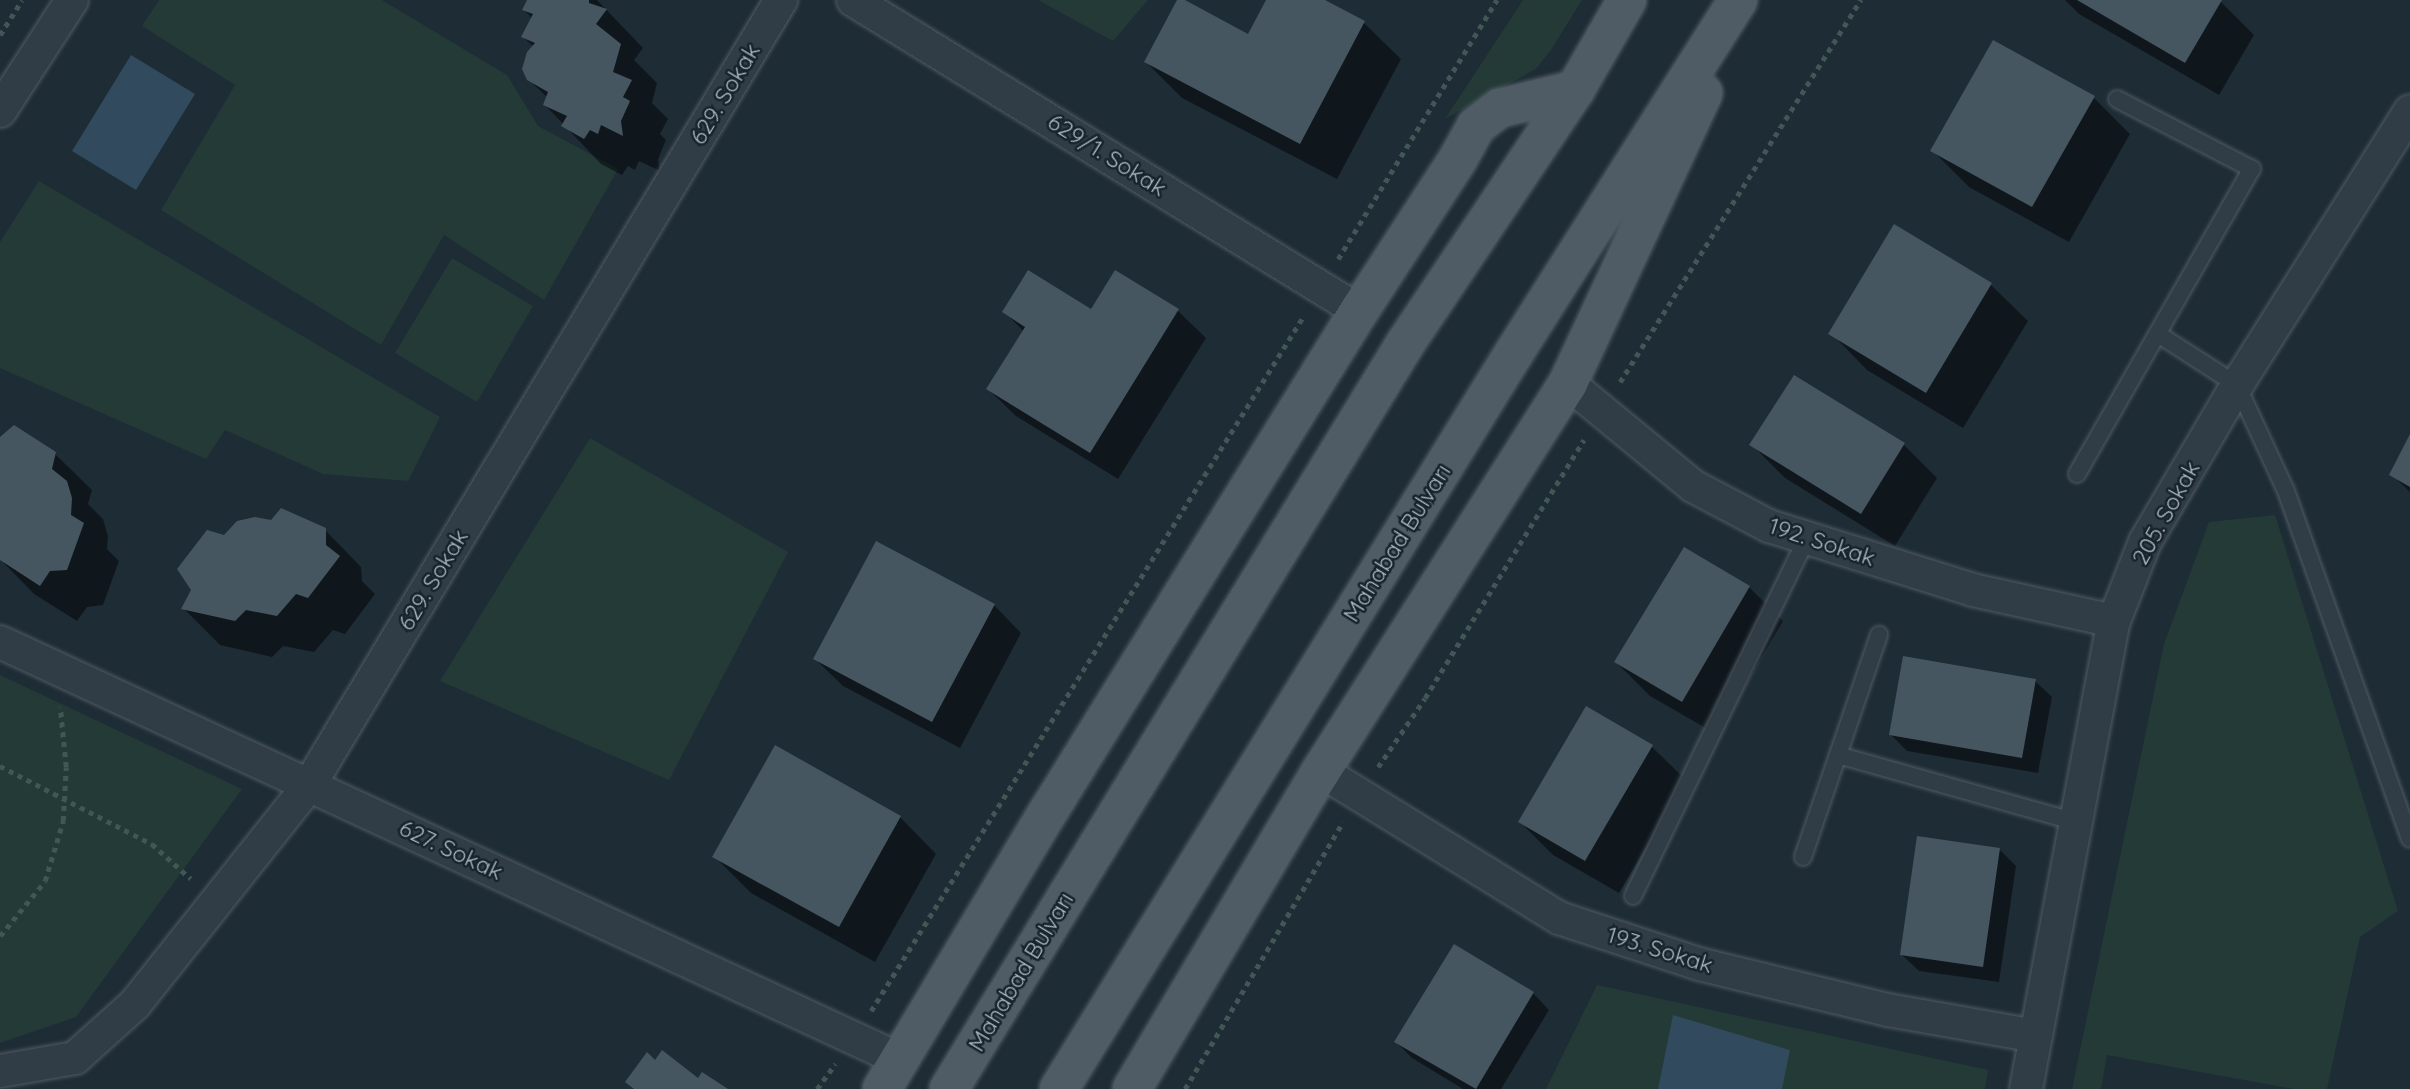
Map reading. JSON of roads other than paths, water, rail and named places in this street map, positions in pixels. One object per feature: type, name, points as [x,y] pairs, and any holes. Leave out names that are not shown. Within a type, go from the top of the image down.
[{"type":"main road","name":"Mahabad Bulvarı","points":[[949,1089],[1405,344],[1575,90],[1628,0]]},
{"type":"main road","name":"Mahabad Bulvarı","points":[[1059,1089],[1521,342],[1738,0]]},
{"type":"main road","points":[[1132,1089],[1321,771],[1568,383],[1746,0]]},
{"type":"main road","points":[[891,1075],[1048,812],[1359,311],[1458,159],[1476,126],[1500,108],[1575,90]]},
{"type":"street","points":[[0,111],[72,0]]},
{"type":"street","name":"629. Sokak","points":[[0,1071],[75,1058],[135,1004],[310,784],[781,0]]},
{"type":"street","name":"629/1. Sokak","points":[[853,0],[1079,136],[1359,311]]},
{"type":"street","name":"205. Sokak","points":[[2026,1089],[2114,621],[2145,542],[2237,385],[2410,111]]},
{"type":"street","name":"192. Sokak","points":[[1568,383],[1693,486],[1769,526],[1973,590],[2114,621]]},
{"type":"street","name":"627. Sokak","points":[[0,642],[854,1037],[891,1075]]},
{"type":"street","name":"193. Sokak","points":[[1321,771],[1559,918],[1699,964],[1888,1010],[2036,1036]]},
{"type":"lane","points":[[2077,474],[2252,169],[2117,99]]},
{"type":"lane","points":[[2158,334],[2237,385],[2286,491],[2410,839]]},
{"type":"lane","points":[[1633,896],[1807,538]]},
{"type":"lane","points":[[1802,857],[1880,635]]},
{"type":"lane","points":[[1838,755],[2076,822]]},
{"type":"water","points":[[131,55],[195,94],[136,190],[72,151]]},
{"type":"water","points":[[1673,1015],[1790,1050],[1782,1089],[1658,1089]]}]
